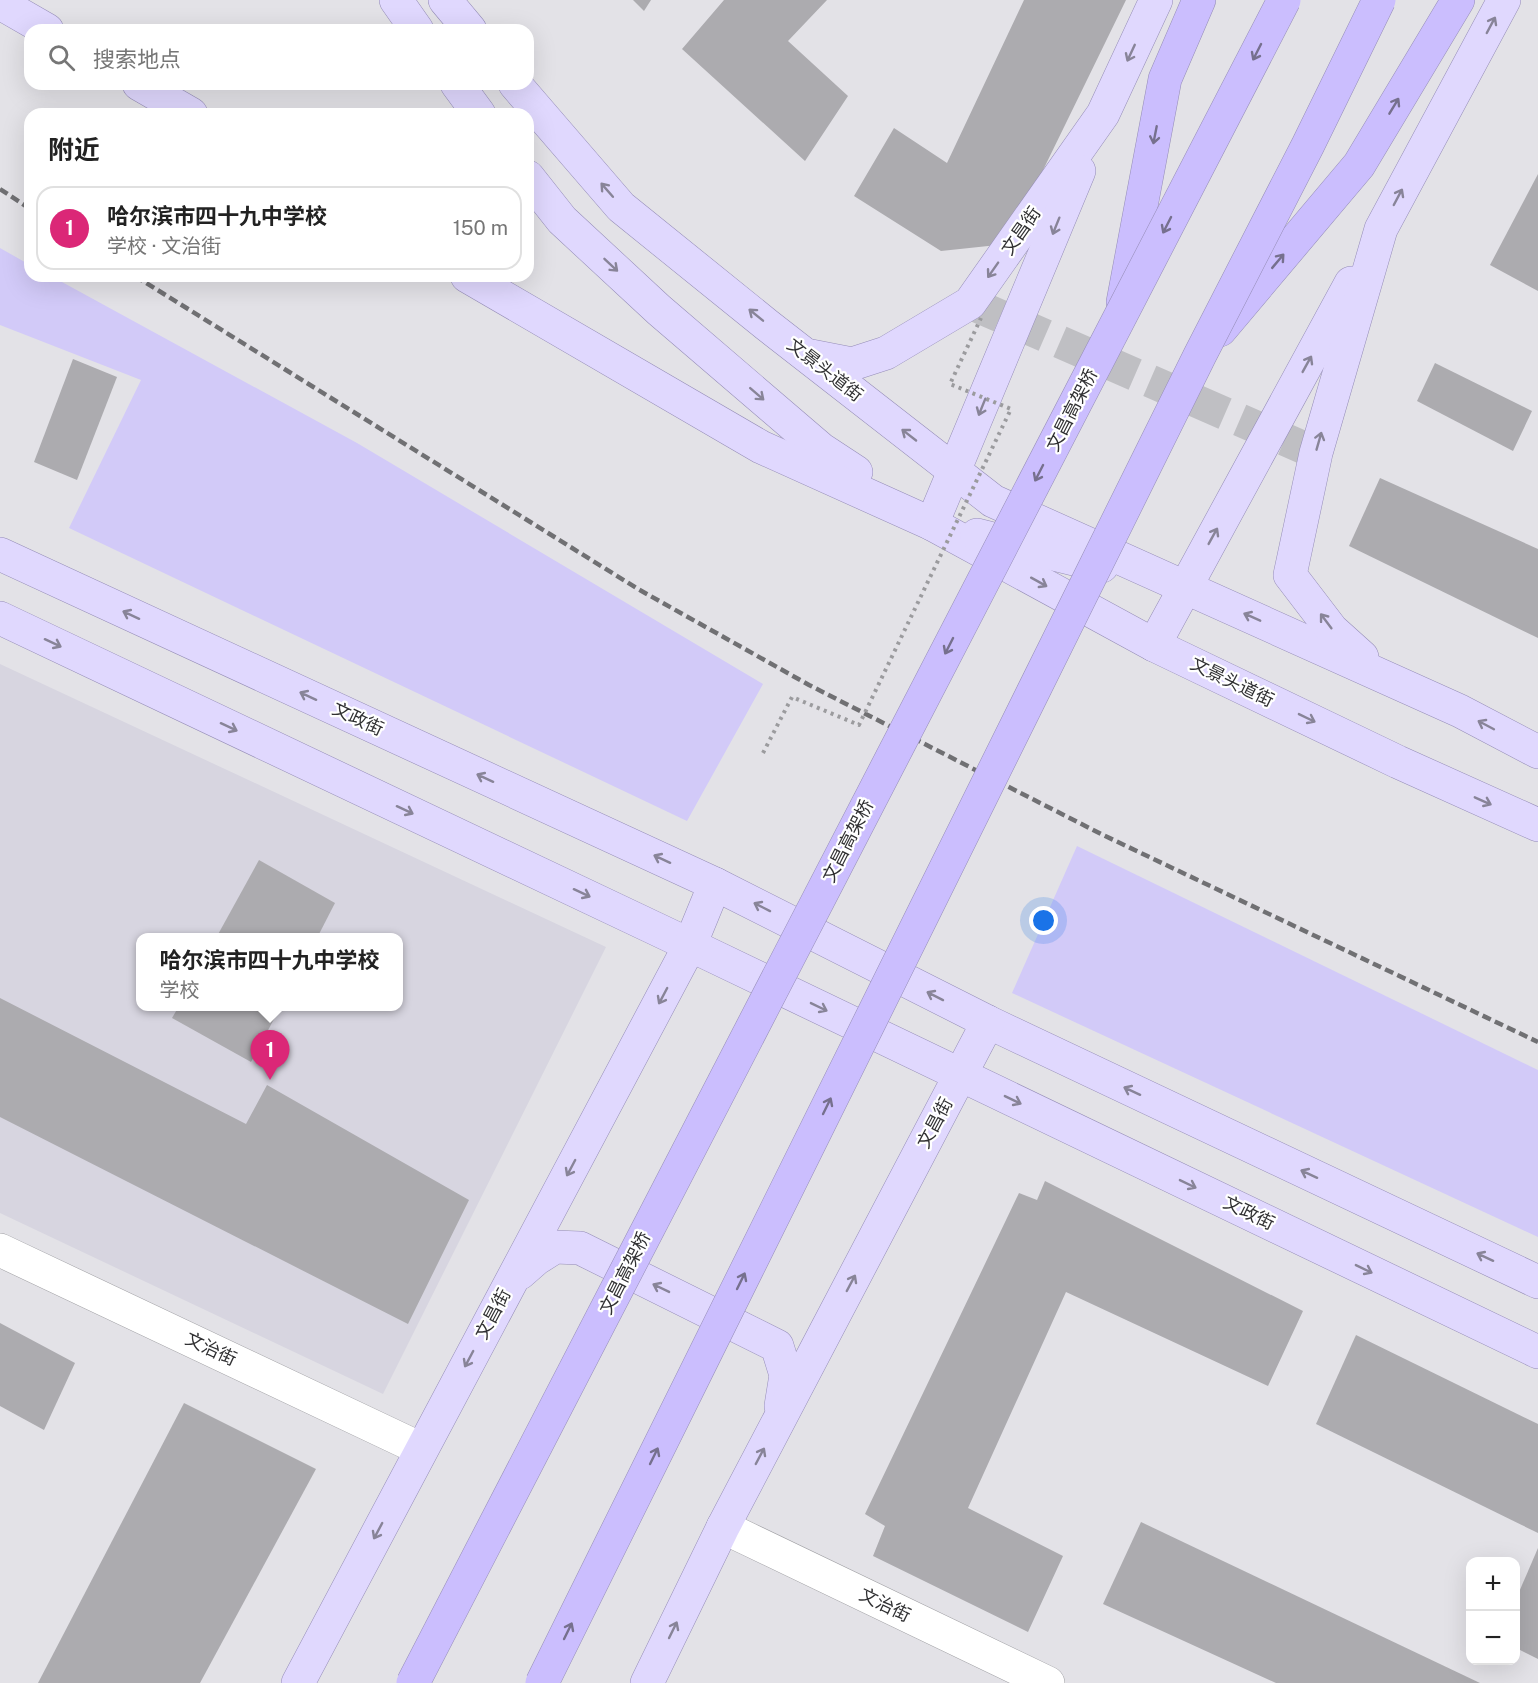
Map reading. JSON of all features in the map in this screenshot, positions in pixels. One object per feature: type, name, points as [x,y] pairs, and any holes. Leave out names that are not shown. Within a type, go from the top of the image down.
[{"type":"highway","points":[[1121,314],[1165,80],[1199,0]]},
{"type":"highway","name":"文昌高架桥","points":[[413,1683],[1284,0]]},
{"type":"highway","points":[[542,1683],[1200,354],[1308,145],[1379,0]]},
{"type":"highway","points":[[1200,354],[1359,165],[1458,0]]},
{"type":"main road","points":[[396,0],[413,24]]},
{"type":"main road","points":[[446,0],[465,24]]},
{"type":"main road","name":"文昌街","points":[[806,355],[852,364],[886,353],[970,303],[1103,114],[1156,0]]},
{"type":"main road","points":[[1154,645],[1504,0]]},
{"type":"main road","points":[[0,3],[37,24]]},
{"type":"main road","points":[[149,90],[180,108]]},
{"type":"main road","points":[[461,90],[475,108]]},
{"type":"main road","name":"文景头道街","points":[[520,90],[621,207],[993,501],[1460,711],[1538,753]]},
{"type":"main road","points":[[932,524],[1103,114]]},
{"type":"main road","name":"文景头道街","points":[[534,185],[562,220],[658,310],[821,449],[932,524],[1185,587]]},
{"type":"main road","points":[[1381,229],[1316,453],[1290,575],[1332,630],[1383,676]]},
{"type":"main road","name":"文景头道街","points":[[477,282],[761,447],[932,524],[1154,645],[1398,762],[1538,825]]},
{"type":"main road","name":"文政街","points":[[0,554],[715,884],[987,1022]]},
{"type":"main road","points":[[0,618],[690,945]]},
{"type":"main road","name":"文昌街","points":[[298,1683],[690,945],[715,884]]},
{"type":"main road","name":"文政街","points":[[690,945],[1538,1352]]},
{"type":"main road","points":[[987,1022],[1538,1282]]},
{"type":"main road","name":"文昌街","points":[[647,1683],[723,1527],[987,1022]]},
{"type":"main road","points":[[511,1281],[536,1259],[555,1247],[580,1248],[777,1346],[786,1375],[779,1419]]},
{"type":"street","name":"文治街","points":[[0,1250],[421,1449]]},
{"type":"street","name":"文治街","points":[[723,1527],[1048,1683]]},
{"type":"path","points":[[763,753],[792,697],[859,725],[1011,409],[950,384],[981,318]]},
{"type":"shaded area","points":[[0,248],[24,262],[24,282],[62,282],[357,443],[763,684],[687,821],[69,528],[141,380],[0,325]]},
{"type":"shaded area","points":[[0,664],[606,947],[383,1394],[0,1213]]},
{"type":"shaded area","points":[[1077,846],[1538,1070],[1538,1237],[1012,993]]},
{"type":"building","points":[[633,0],[651,0],[644,11]]},
{"type":"building","points":[[724,0],[827,0],[788,41],[848,96],[805,161],[682,49]]},
{"type":"building","points":[[1024,0],[1126,0],[1007,244],[941,251],[854,196],[894,128],[947,163]]},
{"type":"building","points":[[1538,174],[1538,291],[1490,265]]},
{"type":"building","points":[[73,359],[117,377],[77,480],[34,462]]},
{"type":"building","points":[[1435,363],[1532,411],[1513,451],[1417,401]]},
{"type":"building","points":[[1380,478],[1538,549],[1538,638],[1349,546]]},
{"type":"building","points":[[259,860],[335,903],[320,933],[219,933]]},
{"type":"building","points":[[0,998],[246,1124],[267,1085],[469,1200],[408,1324],[0,1117]]},
{"type":"building","points":[[176,1011],[278,1011],[251,1062],[172,1018]]},
{"type":"building","points":[[1045,1181],[1303,1311],[1268,1386],[1066,1292],[968,1508],[1063,1556],[1028,1632],[873,1556],[885,1526],[865,1514],[1019,1193],[1037,1200]]},
{"type":"building","points":[[0,1323],[75,1363],[44,1430],[0,1406]]},
{"type":"building","points":[[1356,1335],[1538,1424],[1538,1533],[1316,1424]]},
{"type":"building","points":[[184,1403],[316,1469],[200,1683],[38,1683]]},
{"type":"building","points":[[1141,1522],[1480,1683],[1276,1683],[1103,1604]]},
{"type":"building","points":[[1538,1548],[1538,1659],[1520,1650],[1520,1590]]},
{"type":"tunnel","points":[[970,303],[1316,453]]},
{"type":"railway","points":[[0,189],[24,205]]},
{"type":"railway","points":[[145,282],[638,589],[809,685],[1101,834],[1538,1042]]},
{"type":"place","name":"哈尔滨市四十九中学校","points":[[270,1080]]}]
